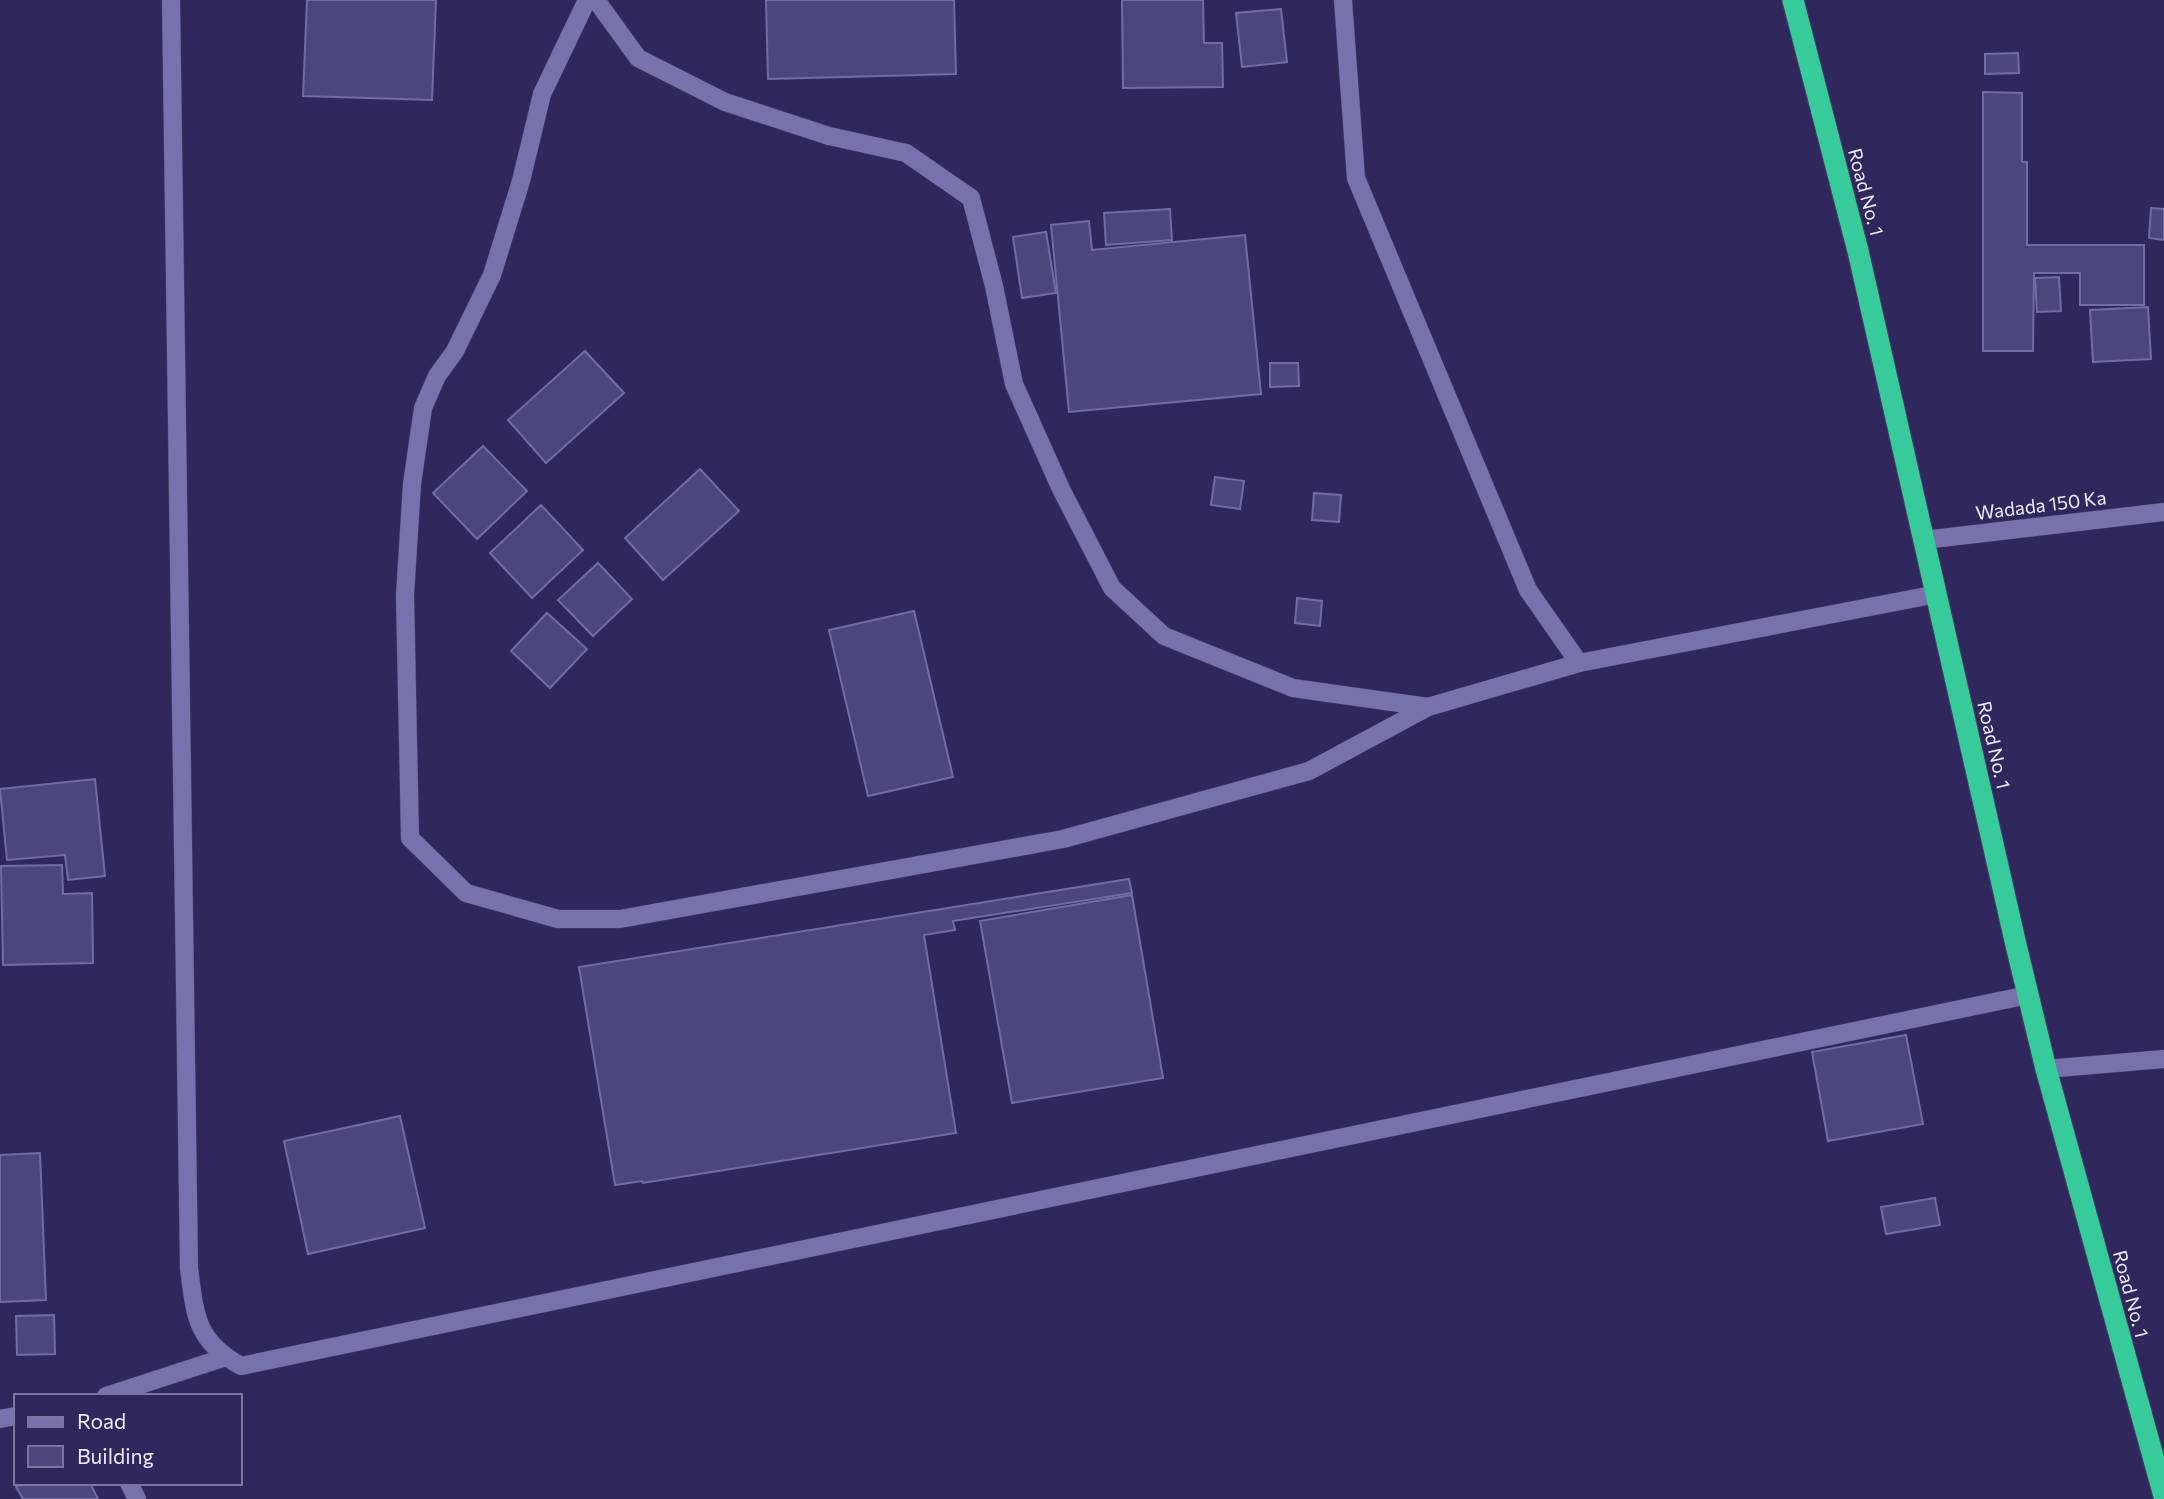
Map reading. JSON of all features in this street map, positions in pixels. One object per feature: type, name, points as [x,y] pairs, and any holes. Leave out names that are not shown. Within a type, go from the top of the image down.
[{"type":"highway","name":"Road No. 1","points":[[1793,0],[1858,251],[2046,1069],[2164,1496]]},
{"type":"street","points":[[171,0],[189,1268],[198,1324],[210,1344],[241,1366],[2028,995]]},
{"type":"street","points":[[587,0],[542,94],[492,275],[455,351],[437,376],[423,408],[412,484],[405,595],[410,838],[466,893],[558,919],[620,919],[1063,839],[1309,771],[1428,706],[1579,663],[1937,594]]},
{"type":"street","points":[[596,0],[638,58],[725,103],[829,136],[906,153],[971,198],[994,286],[1014,384],[1061,489],[1112,588],[1164,636],[1293,688],[1428,706]]},
{"type":"street","points":[[1343,0],[1356,178],[1528,590],[1579,663]]},
{"type":"street","name":"Wadada 150 Ka","points":[[1924,540],[2164,512]]},
{"type":"street","points":[[2046,1069],[2164,1059]]},
{"type":"street","points":[[112,1394],[226,1357]]},
{"type":"building","points":[[307,0],[436,0],[432,100],[303,96]]},
{"type":"building","points":[[766,0],[954,0],[956,74],[768,79]]},
{"type":"building","points":[[1122,0],[1203,0],[1204,43],[1222,43],[1223,87],[1123,88]]},
{"type":"building","points":[[1281,9],[1287,62],[1242,67],[1236,13]]},
{"type":"building","points":[[2018,53],[2019,73],[1985,74],[1985,54]]},
{"type":"building","points":[[1983,92],[2022,93],[2022,162],[2027,162],[2027,245],[2144,245],[2144,305],[2080,305],[2080,273],[2034,273],[2033,351],[1983,351]]},
{"type":"building","points":[[2151,208],[2164,209],[2164,240],[2149,238]]},
{"type":"building","points":[[1170,209],[1172,240],[1106,245],[1104,213]]},
{"type":"building","points":[[1089,221],[1092,250],[1245,235],[1261,394],[1069,412],[1051,225]]},
{"type":"building","points":[[1046,232],[1056,293],[1022,298],[1013,237]]},
{"type":"building","points":[[2059,277],[2061,311],[2037,312],[2035,278]]},
{"type":"building","points":[[2148,307],[2151,359],[2093,362],[2090,310]]},
{"type":"building","points":[[585,351],[624,393],[546,463],[508,420]]},
{"type":"building","points":[[1270,363],[1298,363],[1299,386],[1270,387]]},
{"type":"building","points":[[483,446],[527,491],[477,539],[433,493]]},
{"type":"building","points":[[700,469],[739,511],[663,580],[625,538]]},
{"type":"building","points":[[1215,477],[1244,481],[1240,509],[1211,505]]},
{"type":"building","points":[[1314,493],[1341,495],[1339,522],[1312,520]]},
{"type":"building","points":[[541,505],[583,550],[532,598],[490,553]]},
{"type":"building","points":[[598,563],[632,599],[593,636],[558,600]]},
{"type":"building","points":[[1297,598],[1322,601],[1320,626],[1295,623]]},
{"type":"building","points":[[914,611],[953,777],[868,796],[829,630]]},
{"type":"building","points":[[547,613],[587,649],[550,688],[511,651]]},
{"type":"building","points":[[95,779],[105,876],[68,880],[65,855],[7,860],[0,789]]},
{"type":"building","points":[[62,865],[63,894],[92,893],[93,963],[3,965],[1,866]]},
{"type":"building","points":[[1129,879],[1132,893],[953,921],[955,930],[924,935],[956,1133],[643,1183],[615,1185],[579,967]]},
{"type":"building","points":[[1132,895],[1163,1078],[1012,1103],[980,921]]},
{"type":"building","points":[[1906,1035],[1923,1124],[1828,1141],[1812,1052]]},
{"type":"building","points":[[400,1116],[425,1228],[308,1254],[284,1141]]},
{"type":"building","points":[[40,1153],[46,1300],[0,1302],[0,1155]]},
{"type":"building","points":[[1935,1198],[1940,1225],[1886,1234],[1881,1207]]},
{"type":"building","points":[[54,1315],[55,1354],[17,1355],[16,1316]]},
{"type":"building","points":[[91,1485],[98,1499],[23,1499],[16,1487]]}]
